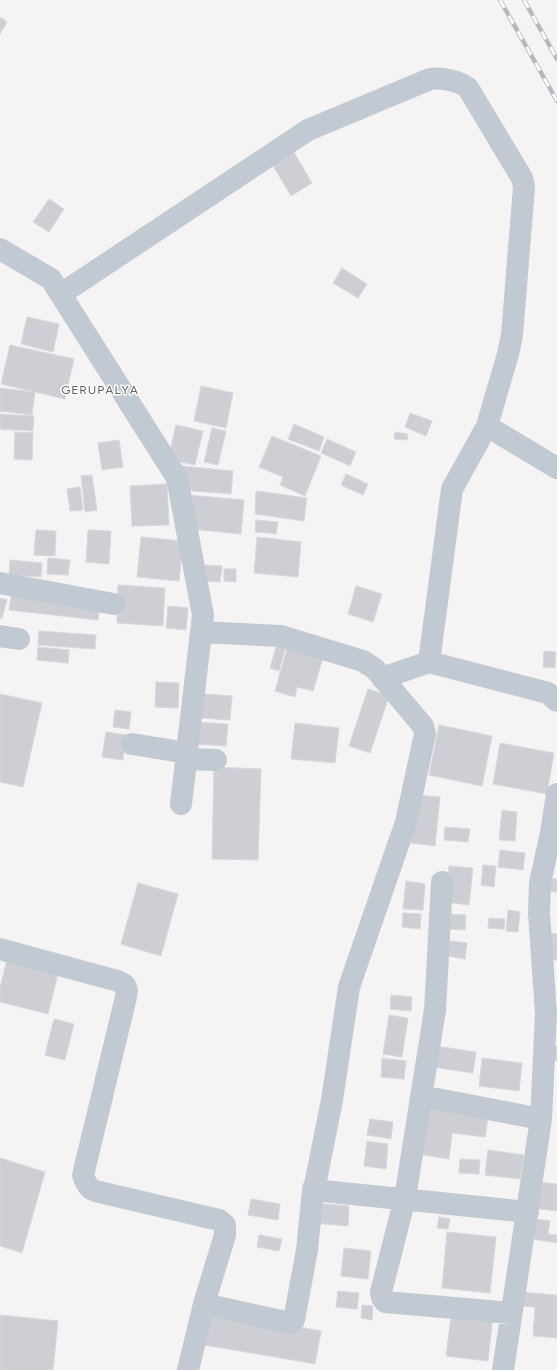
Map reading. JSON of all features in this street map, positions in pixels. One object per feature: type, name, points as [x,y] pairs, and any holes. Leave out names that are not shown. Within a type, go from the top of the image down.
[{"type":"street","points":[[61,294],[308,130],[430,79],[438,78],[461,84],[468,88],[522,178],[524,187],[511,340],[487,426],[454,484],[451,495],[428,662]]},
{"type":"street","points":[[0,249],[52,279],[177,478],[203,615],[180,804]]},
{"type":"street","points":[[487,426],[557,468]]},
{"type":"street","points":[[0,583],[114,604]]},
{"type":"street","points":[[201,632],[281,636],[363,661],[369,664],[382,678],[423,726],[425,739],[406,822],[350,987],[332,1100],[313,1190],[307,1250],[294,1320],[288,1323],[204,1304]]},
{"type":"street","points":[[382,678],[428,662],[548,693],[557,701]]},
{"type":"street","points":[[132,744],[186,756],[216,760]]},
{"type":"street","points":[[503,1370],[528,1212],[546,1126],[546,1014],[539,913],[540,890],[557,794]]},
{"type":"street","points":[[442,882],[435,1010],[404,1198],[381,1292],[382,1298],[385,1302],[511,1313]]},
{"type":"street","points":[[0,949],[118,981],[125,985],[127,990],[126,998],[83,1175],[86,1184],[90,1189],[95,1191],[219,1220],[225,1225],[225,1235],[204,1304],[188,1370]]},
{"type":"street","points":[[421,1096],[546,1126]]},
{"type":"street","points":[[313,1190],[404,1198],[528,1212]]},
{"type":"building","points":[[0,17],[7,22],[0,34]]},
{"type":"building","points":[[289,144],[312,183],[291,196],[268,157]]},
{"type":"building","points":[[49,199],[64,209],[49,232],[33,222]]},
{"type":"building","points":[[342,268],[367,284],[358,298],[333,283]]},
{"type":"building","points":[[27,317],[59,324],[53,352],[21,344]]},
{"type":"building","points":[[10,345],[74,359],[65,399],[1,384]]},
{"type":"building","points":[[201,386],[233,393],[226,428],[194,421]]},
{"type":"building","points":[[0,388],[35,392],[32,415],[0,411]]},
{"type":"building","points":[[410,413],[432,421],[426,436],[405,427]]},
{"type":"building","points":[[0,414],[34,416],[33,431],[0,429]]},
{"type":"building","points":[[294,424],[324,437],[319,451],[288,439]]},
{"type":"building","points":[[176,425],[203,431],[195,465],[168,459]]},
{"type":"building","points":[[212,428],[226,431],[218,465],[204,462]]},
{"type":"building","points":[[15,432],[33,433],[32,460],[14,459]]},
{"type":"building","points":[[395,432],[408,434],[407,440],[394,439]]},
{"type":"building","points":[[272,436],[321,456],[305,496],[280,485],[283,477],[259,467]]},
{"type":"building","points":[[327,439],[356,452],[350,466],[321,453]]},
{"type":"building","points":[[119,440],[123,467],[102,470],[98,443]]},
{"type":"building","points":[[182,466],[233,471],[231,494],[180,490]]},
{"type":"building","points":[[346,474],[368,484],[363,495],[341,485]]},
{"type":"building","points":[[92,475],[97,510],[85,512],[81,476]]},
{"type":"building","points":[[167,484],[169,525],[132,526],[130,486]]},
{"type":"building","points":[[80,487],[83,510],[70,511],[67,489]]},
{"type":"building","points":[[256,491],[307,498],[304,521],[255,514]]},
{"type":"building","points":[[189,495],[244,500],[241,534],[191,529]]},
{"type":"building","points":[[256,520],[278,522],[276,534],[255,532]]},
{"type":"building","points":[[36,530],[56,531],[55,556],[34,555]]},
{"type":"building","points":[[88,530],[111,531],[109,564],[86,562]]},
{"type":"building","points":[[141,537],[183,541],[179,581],[137,577]]},
{"type":"building","points":[[257,537],[301,542],[298,577],[254,573]]},
{"type":"building","points":[[48,558],[70,560],[68,575],[47,574]]},
{"type":"building","points":[[10,560],[42,563],[41,577],[9,575]]},
{"type":"building","points":[[205,565],[222,566],[220,582],[204,581]]},
{"type":"building","points":[[224,569],[236,569],[236,582],[224,581]]},
{"type":"building","points":[[118,585],[165,588],[163,626],[117,623]]},
{"type":"building","points":[[356,586],[382,594],[373,622],[348,614]]},
{"type":"building","points":[[11,596],[100,605],[98,620],[9,610]]},
{"type":"building","points":[[0,598],[7,600],[2,618],[0,618]]},
{"type":"building","points":[[168,606],[188,608],[186,630],[166,628]]},
{"type":"building","points":[[39,631],[96,635],[95,649],[38,645]]},
{"type":"building","points":[[278,640],[287,642],[279,671],[270,668]]},
{"type":"building","points":[[289,641],[325,651],[313,691],[297,687],[295,697],[275,691]]},
{"type":"building","points":[[38,647],[69,650],[68,663],[37,660]]},
{"type":"building","points":[[544,651],[556,652],[555,668],[543,667]]},
{"type":"building","points":[[156,682],[179,683],[178,708],[155,707]]},
{"type":"building","points":[[368,689],[389,696],[370,753],[349,746]]},
{"type":"building","points":[[0,694],[42,703],[23,787],[0,782]]},
{"type":"building","points":[[202,694],[232,696],[230,720],[200,718]]},
{"type":"building","points":[[115,710],[131,712],[129,729],[113,727]]},
{"type":"building","points":[[196,722],[228,724],[226,746],[195,744]]},
{"type":"building","points":[[295,723],[339,728],[335,763],[291,759]]},
{"type":"building","points":[[439,725],[492,736],[482,786],[429,775]]},
{"type":"building","points":[[106,732],[126,735],[123,760],[102,757]]},
{"type":"building","points":[[500,743],[554,753],[547,794],[493,784]]},
{"type":"building","points":[[214,767],[261,769],[258,860],[212,859]]},
{"type":"building","points":[[417,795],[440,797],[435,846],[411,843]]},
{"type":"building","points":[[502,810],[517,812],[515,841],[499,840]]},
{"type":"building","points":[[445,827],[470,829],[468,842],[444,840]]},
{"type":"building","points":[[500,850],[525,853],[523,870],[498,867]]},
{"type":"building","points":[[483,865],[496,866],[494,887],[481,885]]},
{"type":"building","points":[[449,866],[473,868],[469,905],[445,902]]},
{"type":"building","points":[[544,878],[557,879],[557,892],[544,891]]},
{"type":"building","points":[[406,881],[425,884],[423,910],[403,909]]},
{"type":"building","points":[[138,883],[178,894],[161,956],[121,944]]},
{"type":"building","points":[[508,910],[520,912],[518,932],[506,931]]},
{"type":"building","points":[[403,913],[421,914],[420,929],[402,927]]},
{"type":"building","points":[[447,914],[466,915],[465,930],[446,929]]},
{"type":"building","points":[[489,918],[505,919],[504,929],[488,928]]},
{"type":"building","points":[[547,933],[557,934],[557,960],[544,959]]},
{"type":"building","points":[[450,941],[467,943],[465,959],[448,956]]},
{"type":"building","points":[[8,956],[59,969],[48,1014],[0,1002],[0,987]]},
{"type":"building","points":[[391,995],[412,997],[411,1011],[390,1009]]},
{"type":"building","points":[[389,1015],[408,1018],[402,1057],[383,1054]]},
{"type":"building","points":[[54,1019],[74,1024],[65,1060],[45,1055]]},
{"type":"building","points":[[547,1044],[557,1046],[557,1061],[544,1059]]},
{"type":"building","points":[[435,1046],[476,1052],[473,1073],[432,1067]]},
{"type":"building","points":[[382,1058],[406,1061],[404,1079],[381,1077]]},
{"type":"building","points":[[482,1058],[522,1063],[519,1091],[479,1086]]},
{"type":"building","points":[[425,1104],[489,1113],[485,1137],[452,1133],[449,1159],[418,1154]]},
{"type":"building","points":[[370,1119],[393,1122],[391,1139],[367,1135]]},
{"type":"building","points":[[367,1141],[388,1144],[386,1169],[364,1166]]},
{"type":"building","points":[[488,1150],[524,1155],[520,1179],[485,1175]]},
{"type":"building","points":[[0,1158],[45,1172],[22,1253],[0,1246]]},
{"type":"building","points":[[460,1159],[480,1160],[479,1174],[459,1173]]},
{"type":"building","points":[[535,1182],[557,1184],[557,1211],[532,1208]]},
{"type":"building","points":[[251,1199],[280,1204],[278,1220],[248,1215]]},
{"type":"building","points":[[313,1203],[349,1206],[348,1226],[312,1223]]},
{"type":"building","points":[[439,1217],[450,1219],[448,1229],[437,1228]]},
{"type":"building","points":[[529,1218],[550,1221],[548,1234],[557,1235],[557,1243],[526,1238]]},
{"type":"building","points":[[447,1232],[496,1237],[490,1293],[442,1288]]},
{"type":"building","points":[[259,1235],[282,1239],[279,1251],[257,1247]]},
{"type":"building","points":[[344,1248],[371,1251],[368,1279],[341,1276]]},
{"type":"building","points":[[338,1291],[359,1293],[357,1309],[336,1307]]},
{"type":"building","points":[[519,1292],[557,1295],[557,1338],[533,1336],[535,1307],[518,1306]]},
{"type":"building","points":[[362,1305],[373,1306],[372,1320],[361,1318]]},
{"type":"building","points":[[205,1310],[321,1331],[315,1364],[199,1344]]},
{"type":"building","points":[[452,1310],[493,1315],[488,1361],[446,1356]]},
{"type":"building","points":[[0,1315],[58,1321],[53,1370],[0,1370]]},
{"type":"railway","points":[[500,0],[557,101]]},
{"type":"railway","points":[[524,0],[557,59]]},
{"type":"district","name":"GERUPALYA","points":[[100,390]]}]
